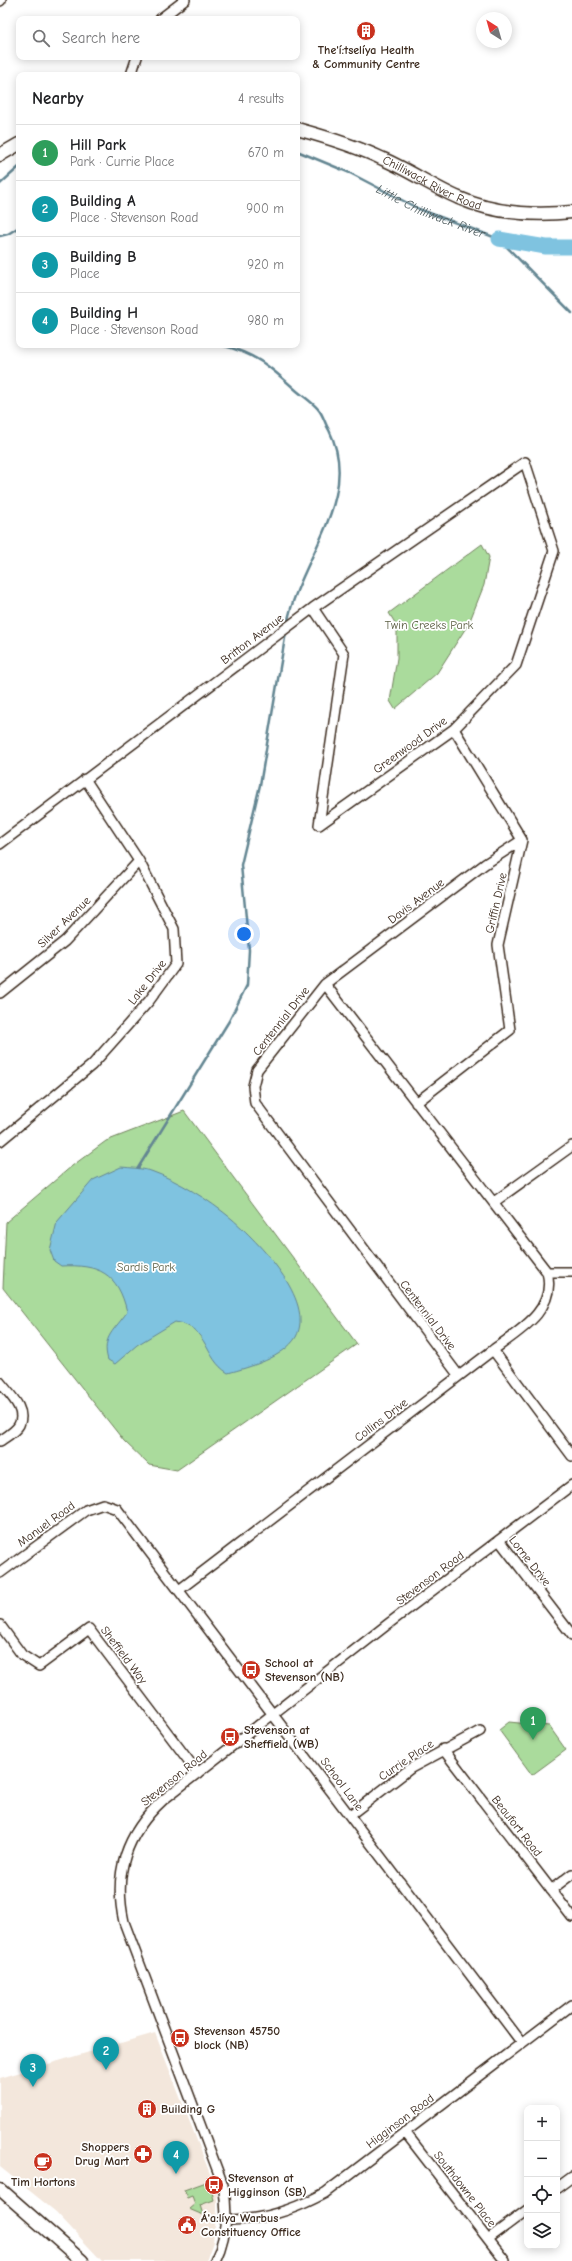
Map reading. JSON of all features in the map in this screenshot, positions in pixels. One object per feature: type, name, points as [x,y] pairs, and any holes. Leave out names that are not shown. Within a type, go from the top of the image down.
[{"type":"main road","name":"Chilliwack River Road","points":[[300,130],[383,158],[443,190],[476,205],[525,214],[572,212]]},
{"type":"main road","points":[[0,155],[16,146]]},
{"type":"main road","points":[[0,2189],[82,2261]]},
{"type":"street","points":[[164,16],[185,0]]},
{"type":"street","points":[[132,72],[136,60]]},
{"type":"street","name":"Britton Avenue","points":[[0,844],[313,608],[525,462]]},
{"type":"street","name":"Greenwood Drive","points":[[313,608],[344,654],[319,825],[454,729],[516,665],[554,551],[525,462]]},
{"type":"street","points":[[454,729],[522,840]]},
{"type":"street","name":"Lake Drive","points":[[0,1141],[92,1065],[149,1001],[176,964],[174,928],[139,861],[85,779]]},
{"type":"street","name":"Davis Avenue","points":[[326,984],[486,864],[522,840]]},
{"type":"street","name":"Griffin Drive","points":[[416,1103],[510,1030],[498,945],[522,840]]},
{"type":"street","name":"Silver Avenue","points":[[0,993],[65,941],[139,861]]},
{"type":"street","name":"Centennial Drive","points":[[459,1376],[255,1103],[253,1086],[257,1070],[326,984],[547,1272]]},
{"type":"street","points":[[494,1202],[572,1146]]},
{"type":"street","points":[[572,1272],[547,1272],[549,1282],[545,1304],[531,1321],[493,1350],[572,1456]]},
{"type":"street","name":"Collins Drive","points":[[179,1590],[493,1350]]},
{"type":"street","points":[[0,1382],[21,1410],[19,1426],[0,1441]]},
{"type":"street","name":"Stevenson Road","points":[[215,2261],[222,2244],[226,2220],[227,2202],[220,2175],[124,1922],[120,1904],[119,1891],[123,1862],[133,1836],[150,1812],[198,1773],[274,1715],[388,1624],[572,1485]]},
{"type":"street","name":"School Lane","points":[[86,1510],[103,1504],[117,1509],[522,2043]]},
{"type":"street","name":"Manuel Road","points":[[0,1573],[86,1510]]},
{"type":"street","name":"Lorne Drive","points":[[499,1540],[572,1635]]},
{"type":"street","name":"Sheffield Way","points":[[0,1625],[22,1655],[39,1666],[89,1629],[198,1773]]},
{"type":"street","name":"Currie Place","points":[[350,1815],[411,1768],[443,1749],[480,1731]]},
{"type":"street","name":"Beaufort Road","points":[[443,1749],[572,1917]]},
{"type":"street","points":[[551,1890],[572,1874]]},
{"type":"street","name":"Higginson Road","points":[[226,2220],[267,2216],[304,2205],[325,2193],[572,2005]]},
{"type":"street","name":"Southdowne Place","points":[[405,2132],[505,2261]]},
{"type":"street","points":[[560,2186],[572,2177]]},
{"type":"street","points":[[488,2239],[524,2212]]},
{"type":"shaded area","points":[[155,2033],[217,2195],[217,2211],[213,2242],[206,2261],[102,2261],[56,2212],[0,2167],[0,2078]]},
{"type":"green space","name":"Twin Creeks Park","points":[[482,544],[489,557],[484,585],[469,623],[437,673],[395,709],[390,701],[397,658],[397,626],[389,613]]},
{"type":"green space","name":"Sardis Park","points":[[184,1111],[357,1344],[177,1470],[149,1465],[124,1441],[3,1288],[6,1222],[72,1166],[106,1141]]},
{"type":"green space","points":[[509,1722],[549,1726],[566,1750],[532,1775],[499,1730]]},
{"type":"green space","points":[[209,2181],[214,2200],[200,2205],[203,2215],[189,2209],[195,2204],[192,2196],[187,2198],[184,2190]]},
{"type":"water","points":[[121,1167],[151,1171],[162,1175],[204,1198],[232,1219],[269,1256],[291,1289],[298,1306],[300,1322],[296,1337],[283,1351],[265,1361],[228,1373],[214,1360],[201,1337],[195,1330],[186,1325],[175,1322],[137,1345],[115,1364],[108,1360],[106,1345],[108,1339],[110,1334],[127,1312],[118,1288],[112,1280],[96,1269],[61,1266],[54,1261],[50,1250],[57,1222],[93,1180]]},
{"type":"waterway","name":"Little Chilliwack River","points":[[300,152],[350,173],[419,209],[499,239],[572,313]]},
{"type":"waterway","name":"Little Chilliwack River","points":[[0,184],[16,170]]},
{"type":"waterway","points":[[0,236],[8,234],[16,229]]},
{"type":"waterway","name":"Little Chilliwack River","points":[[499,239],[546,247],[572,247]]},
{"type":"waterway","points":[[230,348],[254,357],[271,368],[313,404],[323,416],[337,455],[338,480],[334,504],[325,529],[293,601],[287,625]]},
{"type":"waterway","points":[[138,1168],[229,1021],[247,985],[249,950],[241,865],[260,785],[286,632]]},
{"type":"place","name":"The'í:tselíya Health & Community Centre","points":[[366,31]]},
{"type":"place","name":"School at Stevenson (NB)","points":[[251,1670]]},
{"type":"place","name":"Stevenson at Sheffield (WB)","points":[[230,1737]]},
{"type":"place","name":"Hill Park","points":[[533,1740]]},
{"type":"place","name":"Stevenson 45750 block (NB)","points":[[180,2038]]},
{"type":"place","name":"Building A","points":[[106,2070]]},
{"type":"place","name":"Building B","points":[[33,2087]]},
{"type":"place","name":"Building G","points":[[147,2109]]},
{"type":"place","name":"Shoppers Drug Mart","points":[[143,2154]]},
{"type":"place","name":"Tim Hortons","points":[[43,2162]]},
{"type":"place","name":"Building H","points":[[176,2174]]},
{"type":"place","name":"Stevenson at Higginson (SB)","points":[[214,2185]]},
{"type":"place","name":"Á'a:líya Warbus Constituency Office","points":[[187,2225]]}]
